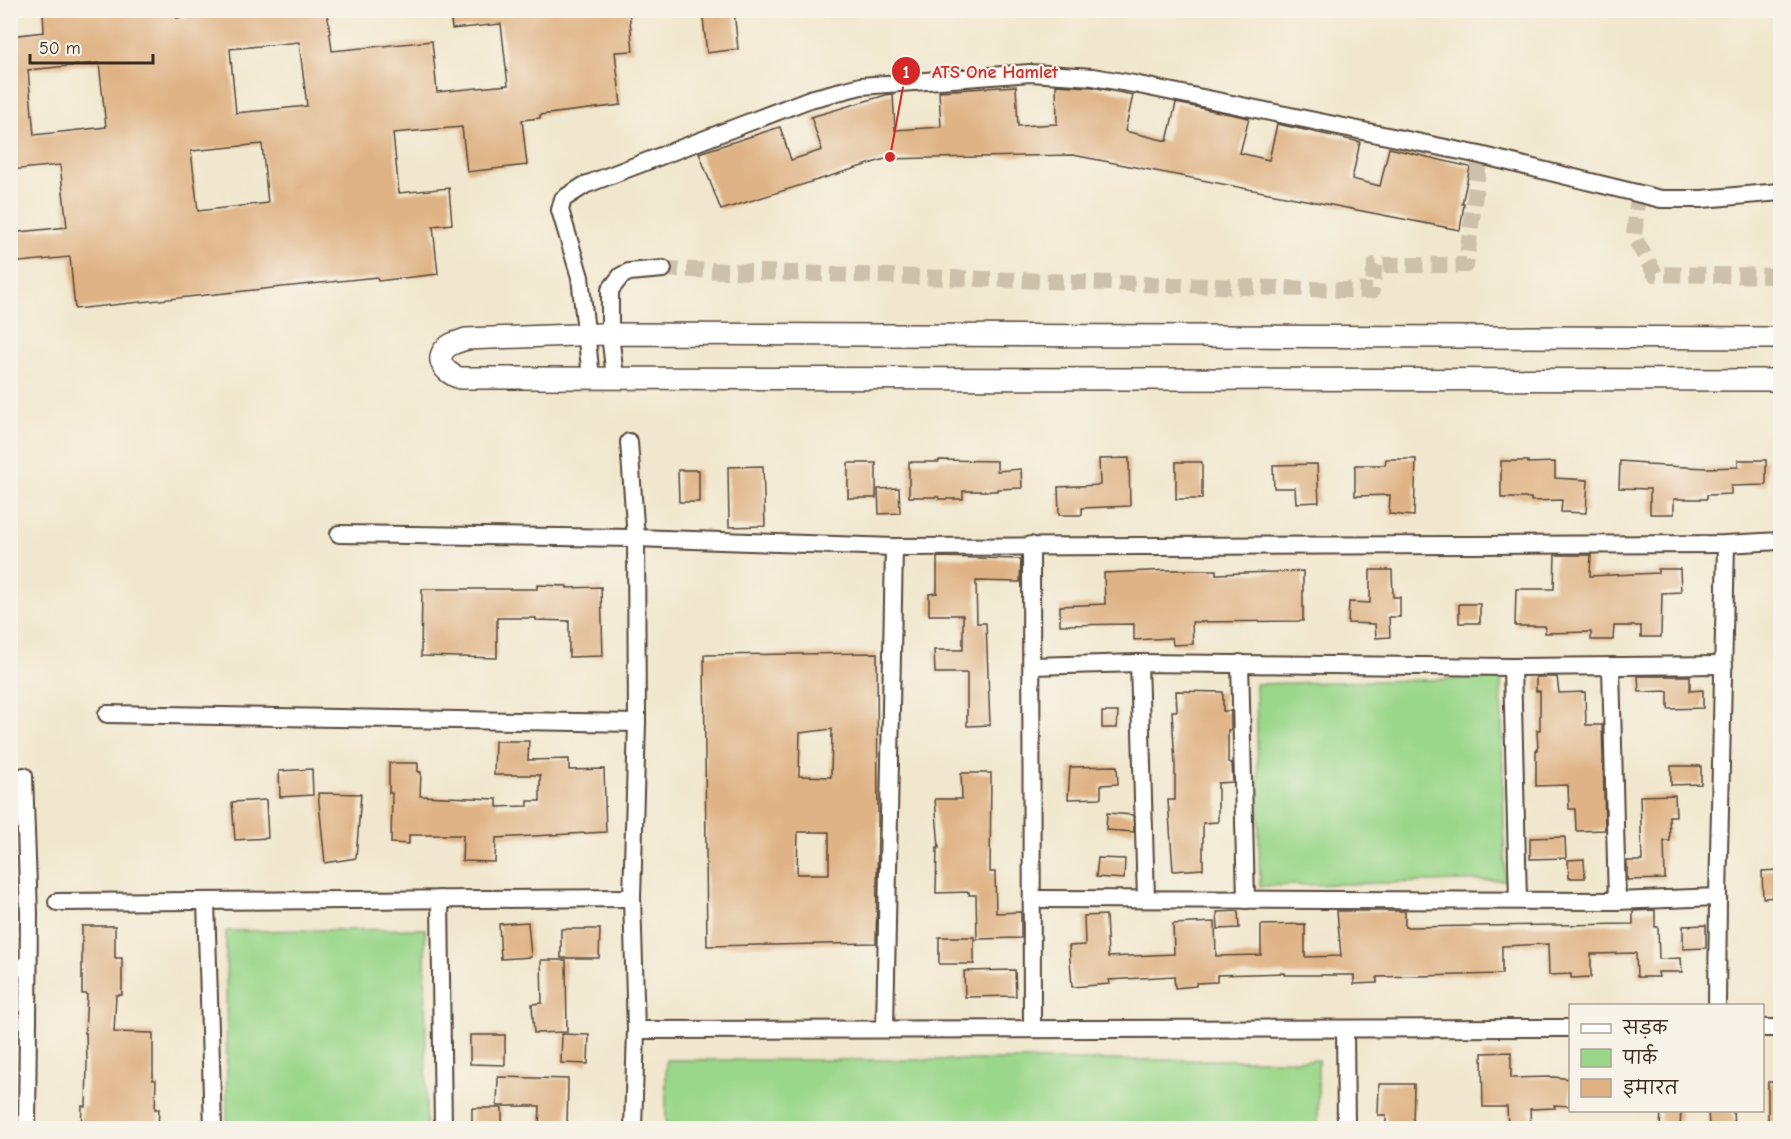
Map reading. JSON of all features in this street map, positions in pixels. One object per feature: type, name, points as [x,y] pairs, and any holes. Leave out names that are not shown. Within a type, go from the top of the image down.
[{"type":"street","points":[[591,377],[580,277],[560,210],[563,199],[585,185],[810,99],[861,86],[1030,73],[1093,77],[1480,155],[1661,199],[1702,199],[1780,192]]},
{"type":"street","points":[[615,377],[610,334],[610,290],[621,276],[629,272],[663,269]]},
{"type":"street","points":[[1780,338],[610,334],[466,339],[451,344],[444,351],[441,360],[443,368],[449,374],[460,378],[1780,380]]},
{"type":"street","points":[[629,442],[636,538],[637,723],[632,898],[636,1030],[633,1128]]},
{"type":"street","points":[[339,534],[636,538],[894,547],[1780,542]]},
{"type":"street","points":[[1717,1004],[1726,544]]},
{"type":"street","points":[[1031,546],[1032,1029]]},
{"type":"street","points":[[885,1029],[894,547]]},
{"type":"street","points":[[1032,666],[1140,663],[1512,667],[1724,665]]},
{"type":"street","points":[[1140,663],[1146,900]]},
{"type":"street","points":[[1240,663],[1246,900]]},
{"type":"street","points":[[1512,667],[1518,900]]},
{"type":"street","points":[[1611,667],[1617,901]]},
{"type":"street","points":[[107,714],[637,723]]},
{"type":"street","points":[[24,777],[29,914],[28,967],[19,1088],[27,1128]]},
{"type":"street","points":[[1033,899],[1617,901],[1718,897]]},
{"type":"street","points":[[57,902],[632,898]]},
{"type":"street","points":[[440,899],[443,1128]]},
{"type":"street","points":[[206,901],[213,1128]]},
{"type":"street","points":[[10,968],[28,967]]},
{"type":"street","points":[[636,1030],[1569,1028]]},
{"type":"street","points":[[1764,1028],[1780,1028]]},
{"type":"street","points":[[1345,1029],[1346,1128]]},
{"type":"green space","points":[[1501,678],[1505,880],[1260,886],[1256,684]]},
{"type":"green space","points":[[425,929],[426,1128],[227,1128],[226,931]]},
{"type":"green space","points":[[666,1060],[1318,1060],[1318,1128],[666,1128]]},
{"type":"building","points":[[43,10],[177,10],[177,18],[252,10],[327,10],[332,51],[432,41],[437,92],[508,85],[501,24],[452,29],[450,10],[629,10],[633,51],[615,52],[621,105],[540,115],[540,118],[522,120],[527,165],[467,172],[462,127],[393,133],[399,193],[449,188],[452,224],[433,226],[438,274],[378,281],[377,277],[75,309],[70,257],[10,263],[10,233],[67,227],[60,165],[10,170],[10,36],[44,32]],"holes":[[[299,42],[307,106],[236,113],[230,49]],[[99,63],[106,127],[34,135],[28,70]],[[262,144],[268,203],[198,211],[191,151]]]},
{"type":"building","points":[[702,10],[734,10],[738,49],[707,53]]},
{"type":"building","points":[[1056,85],[1092,87],[1133,95],[1125,131],[1167,141],[1176,103],[1249,118],[1240,153],[1269,160],[1277,124],[1360,142],[1352,179],[1380,186],[1389,148],[1470,167],[1462,204],[1464,204],[1460,230],[1073,155],[885,159],[721,210],[699,153],[780,127],[791,160],[822,150],[811,117],[893,94],[895,130],[941,127],[939,91],[1016,86],[1018,126],[1057,124]]},
{"type":"building","points":[[1129,458],[1130,506],[1082,508],[1082,515],[1059,515],[1058,487],[1100,485],[1099,459]]},
{"type":"building","points":[[1386,459],[1416,459],[1414,516],[1389,514],[1390,495],[1355,496],[1355,465],[1385,465]]},
{"type":"building","points":[[939,460],[997,461],[997,471],[1021,469],[1022,488],[963,491],[963,499],[909,497],[909,462],[939,462]]},
{"type":"building","points":[[1738,460],[1766,460],[1766,485],[1731,486],[1731,494],[1707,495],[1707,499],[1674,499],[1674,514],[1650,514],[1650,489],[1619,488],[1620,461],[1646,463],[1646,465],[1707,468],[1738,467]]},
{"type":"building","points":[[1501,461],[1555,462],[1555,478],[1588,480],[1586,513],[1561,512],[1562,500],[1531,501],[1531,498],[1501,498]]},
{"type":"building","points":[[1176,462],[1202,462],[1202,499],[1176,499]]},
{"type":"building","points":[[848,463],[876,463],[876,498],[848,498]]},
{"type":"building","points":[[1317,464],[1319,502],[1296,503],[1295,488],[1274,488],[1273,465]]},
{"type":"building","points":[[763,466],[765,526],[729,527],[728,467]]},
{"type":"building","points":[[678,470],[699,470],[699,502],[679,502]]},
{"type":"building","points":[[899,488],[900,513],[879,514],[878,489]]},
{"type":"building","points":[[1555,555],[1591,555],[1590,576],[1658,573],[1658,569],[1680,569],[1681,592],[1662,593],[1661,637],[1641,637],[1641,626],[1614,626],[1613,640],[1591,640],[1591,632],[1545,633],[1545,626],[1515,626],[1516,589],[1554,589]]},
{"type":"building","points":[[937,557],[1021,559],[1020,582],[976,581],[977,623],[986,623],[990,725],[967,726],[967,673],[935,673],[934,650],[963,650],[963,615],[929,615],[929,594],[937,593]]},
{"type":"building","points":[[1216,570],[1216,574],[1303,571],[1303,621],[1192,622],[1193,644],[1173,645],[1172,638],[1134,640],[1134,624],[1060,625],[1060,606],[1105,604],[1104,573]]},
{"type":"building","points":[[1370,570],[1392,570],[1393,597],[1400,597],[1400,617],[1389,617],[1390,637],[1376,638],[1375,624],[1348,623],[1349,602],[1370,603]]},
{"type":"building","points":[[537,585],[567,586],[567,588],[601,587],[603,656],[569,657],[569,621],[497,618],[497,658],[421,656],[422,589],[537,589]]},
{"type":"building","points":[[1459,604],[1480,604],[1480,623],[1459,623]]},
{"type":"building","points":[[877,653],[876,943],[707,946],[704,655]],"holes":[[[832,729],[831,777],[799,776],[800,733]],[[798,832],[829,832],[829,874],[797,874]]]},
{"type":"building","points":[[1638,676],[1690,676],[1690,691],[1703,690],[1703,708],[1668,709],[1668,691],[1639,692]]},
{"type":"building","points":[[1536,677],[1557,677],[1559,693],[1585,692],[1586,725],[1602,725],[1605,830],[1576,831],[1575,809],[1569,809],[1568,785],[1536,786],[1540,691],[1536,691]]},
{"type":"building","points":[[1176,691],[1223,692],[1223,711],[1231,711],[1231,730],[1228,730],[1228,763],[1232,763],[1233,782],[1218,783],[1218,822],[1203,823],[1203,869],[1173,871],[1168,800],[1175,800],[1172,711],[1177,711]]},
{"type":"building","points":[[1102,712],[1118,712],[1117,728],[1102,728]]},
{"type":"building","points":[[495,741],[529,741],[528,760],[569,759],[569,770],[604,769],[606,832],[496,838],[495,862],[462,861],[463,835],[409,835],[409,844],[391,843],[392,793],[389,793],[389,763],[418,763],[418,772],[421,772],[420,796],[497,799],[497,807],[528,806],[528,801],[540,801],[540,775],[494,775]]},
{"type":"building","points":[[1117,766],[1118,784],[1101,785],[1101,798],[1068,799],[1070,767]]},
{"type":"building","points":[[1671,766],[1701,766],[1701,784],[1671,785]]},
{"type":"building","points":[[312,769],[313,795],[280,797],[279,771]]},
{"type":"building","points":[[961,773],[991,773],[990,872],[995,872],[996,913],[1021,912],[1021,938],[977,939],[976,895],[969,895],[969,892],[936,893],[937,848],[939,848],[935,799],[962,799]]},
{"type":"building","points":[[318,793],[361,794],[356,858],[325,863]]},
{"type":"building","points":[[1675,795],[1676,816],[1669,816],[1670,841],[1664,841],[1665,879],[1627,880],[1627,861],[1642,861],[1640,796]]},
{"type":"building","points":[[266,800],[268,838],[235,840],[232,802]]},
{"type":"building","points":[[1107,813],[1133,815],[1134,832],[1106,830]]},
{"type":"building","points":[[1565,837],[1566,858],[1530,859],[1530,838]]},
{"type":"building","points":[[1098,858],[1125,859],[1124,879],[1096,877]]},
{"type":"building","points":[[1584,859],[1585,878],[1569,878],[1568,860]]},
{"type":"building","points":[[1778,870],[1779,897],[1763,898],[1762,871]]},
{"type":"building","points":[[1655,910],[1659,959],[1681,958],[1682,972],[1658,972],[1659,977],[1637,977],[1636,953],[1591,954],[1591,977],[1571,978],[1571,974],[1549,975],[1548,944],[1502,946],[1502,974],[1377,977],[1377,983],[1354,984],[1354,975],[1284,975],[1284,973],[1217,975],[1217,982],[1196,983],[1196,986],[1175,988],[1174,976],[1109,980],[1110,984],[1072,987],[1069,946],[1085,945],[1084,916],[1106,915],[1108,957],[1174,954],[1173,924],[1215,922],[1216,956],[1261,955],[1261,925],[1305,924],[1305,957],[1341,956],[1337,911],[1405,911],[1405,927],[1633,924],[1633,911]]},
{"type":"building","points":[[1238,911],[1239,928],[1218,929],[1217,912]]},
{"type":"building","points":[[528,922],[531,957],[501,959],[499,924]]},
{"type":"building","points":[[1706,925],[1706,948],[1683,949],[1683,926]]},
{"type":"building","points":[[82,926],[115,926],[115,958],[122,958],[122,995],[116,995],[114,1032],[153,1033],[153,1080],[156,1080],[155,1109],[159,1109],[158,1128],[81,1128],[82,1106],[86,1107],[87,1062],[85,1033],[87,994],[82,994]]},
{"type":"building","points":[[561,929],[600,929],[599,958],[561,958]]},
{"type":"building","points":[[939,937],[974,937],[974,964],[939,964]]},
{"type":"building","points":[[541,960],[566,960],[567,1032],[534,1033],[532,1004],[542,1003]]},
{"type":"building","points":[[1015,970],[1016,996],[965,997],[964,971]]},
{"type":"building","points":[[562,1034],[589,1035],[588,1064],[561,1063]]},
{"type":"building","points":[[470,1035],[505,1035],[505,1065],[470,1064]]},
{"type":"building","points":[[1511,1052],[1511,1078],[1569,1079],[1569,1106],[1554,1105],[1555,1108],[1530,1109],[1531,1128],[1508,1128],[1507,1107],[1483,1107],[1482,1053]]},
{"type":"building","points":[[498,1077],[568,1079],[567,1128],[539,1128],[540,1106],[497,1106]]},
{"type":"building","points":[[1768,1082],[1780,1082],[1780,1128],[1768,1128]]},
{"type":"building","points":[[1379,1084],[1414,1084],[1413,1128],[1386,1128],[1386,1115],[1378,1115]]},
{"type":"building","points":[[472,1108],[502,1108],[502,1128],[472,1128]]},
{"type":"building","points":[[1661,1112],[1681,1112],[1680,1128],[1660,1128]]},
{"type":"building","points":[[1708,1112],[1733,1112],[1734,1128],[1709,1128]]},
{"type":"tunnel","points":[[663,269],[1372,291],[1375,265],[1466,265],[1480,155]]},
{"type":"tunnel","points":[[1638,194],[1634,237],[1655,274],[1780,276]]},
{"type":"place","name":"ATS One Hamlet","points":[[890,157]]}]
